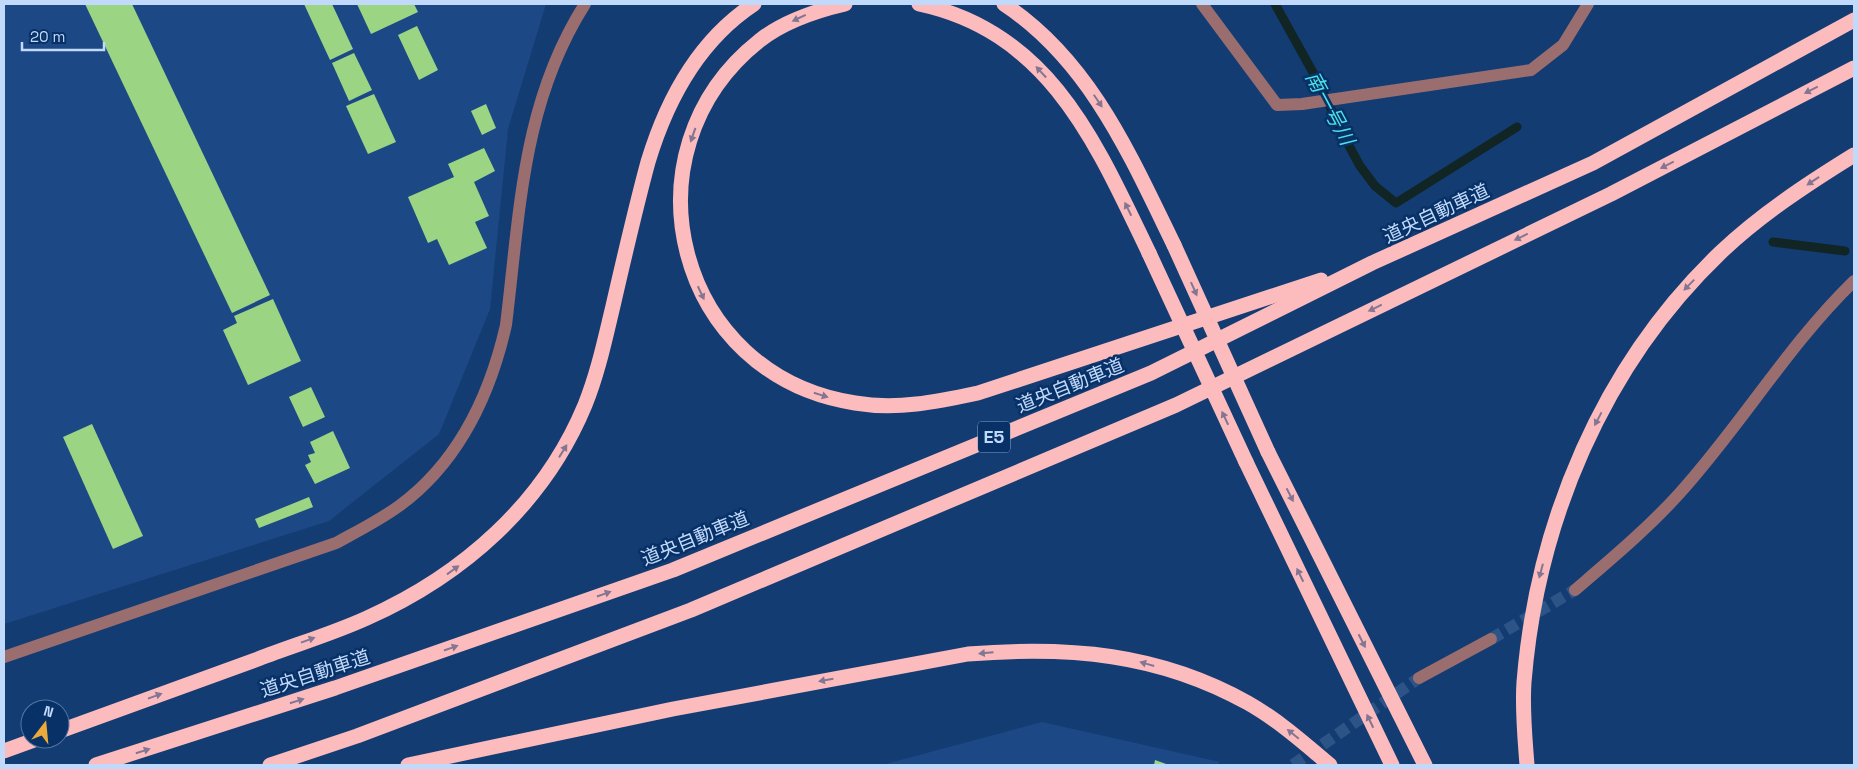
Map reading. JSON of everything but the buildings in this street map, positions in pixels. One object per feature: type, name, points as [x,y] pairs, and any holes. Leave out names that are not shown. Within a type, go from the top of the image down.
[{"type":"highway","points":[[70,727],[365,619],[428,587],[456,568],[513,516],[541,485],[562,453],[586,404],[602,356],[648,162],[657,132],[672,97],[700,54],[716,35],[735,17],[754,4]]},
{"type":"highway","points":[[845,4],[807,15],[782,26],[760,40],[737,60],[707,102],[689,145],[684,168],[683,232],[689,262],[703,296],[726,333],[740,348],[758,364],[795,385],[853,403],[898,406],[935,403],[978,393],[1372,263]]},
{"type":"highway","points":[[919,4],[945,10],[974,21],[1000,36],[1023,53],[1044,74],[1067,103],[1097,149],[1149,253],[1246,462],[1392,765]]},
{"type":"highway","points":[[1004,4],[1046,37],[1072,65],[1122,138],[1174,244],[1268,452],[1425,765]]},
{"type":"highway","name":"道央自動車道","points":[[96,765],[335,688],[673,570],[1151,373],[1372,263],[1593,163],[1854,20]]},
{"type":"highway","name":"E5","points":[[270,765],[357,736],[691,610],[1176,405],[1611,194],[1854,68]]},
{"type":"highway","points":[[1527,765],[1524,684],[1530,627],[1540,576],[1571,476],[1611,393],[1646,339],[1681,293],[1721,252],[1774,208],[1854,155]]},
{"type":"highway","points":[[408,765],[673,709],[968,654],[1014,650],[1064,650],[1102,654],[1139,661],[1186,675],[1220,689],[1250,704],[1289,731],[1330,765]]},
{"type":"highway","points":[[4,751],[20,745]]},
{"type":"street","points":[[4,657],[336,543],[401,505],[444,462],[476,415],[487,391],[498,356],[506,325],[533,124],[550,70],[585,4]]},
{"type":"street","points":[[1202,4],[1277,105],[1302,104],[1531,70],[1563,45],[1588,4]]},
{"type":"street","points":[[1575,590],[1634,538],[1678,495],[1823,315],[1854,281]]},
{"type":"street","points":[[1419,678],[1491,639]]},
{"type":"shaded area","points":[[4,4],[546,4],[508,129],[490,309],[439,434],[329,521],[4,624]]},
{"type":"shaded area","points":[[1042,722],[1220,762],[1216,765],[882,765]]},
{"type":"waterway","name":"南一号川","points":[[1275,4],[1320,85],[1341,131],[1360,166],[1375,186],[1396,203],[1517,127]]},
{"type":"waterway","name":"南一号川","points":[[1773,242],[1845,251]]},
{"type":"tunnel","points":[[1491,639],[1575,590]]},
{"type":"tunnel","points":[[1293,765],[1419,678]]}]
